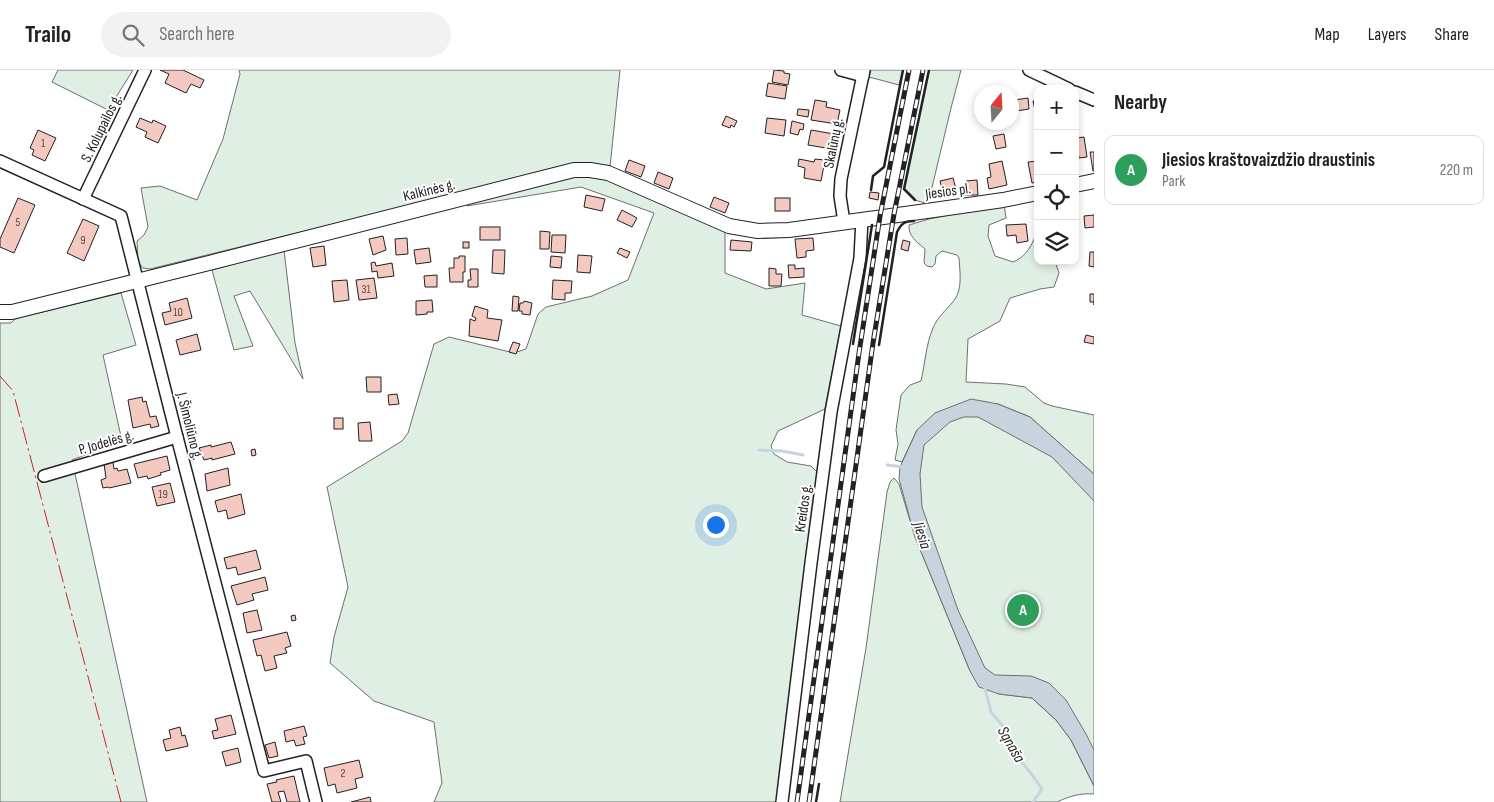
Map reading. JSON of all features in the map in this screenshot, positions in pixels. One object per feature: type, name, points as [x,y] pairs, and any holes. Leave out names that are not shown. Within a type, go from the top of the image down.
[{"type":"main road","name":"Kalkinės g.","points":[[0,312],[12,312],[574,170],[608,173],[730,226],[758,231],[789,230],[862,219]]},
{"type":"main road","points":[[1079,184],[1094,181]]},
{"type":"main road","name":"Jiesios pl.","points":[[862,219],[1003,200],[1034,194]]},
{"type":"street","name":"S. Kolupailos g.","points":[[83,199],[145,70]]},
{"type":"street","points":[[841,70],[863,73]]},
{"type":"street","points":[[1029,70],[1061,85]]},
{"type":"street","name":"Skalūnų g.","points":[[844,222],[840,196],[841,179],[863,73]]},
{"type":"street","points":[[1079,94],[1094,100]]},
{"type":"street","name":"J. Šimoliūno g.","points":[[0,161],[122,216],[264,771],[306,761],[316,802]]},
{"type":"street","name":"Kreidos g.","points":[[782,802],[831,412],[860,258],[862,219]]},
{"type":"street","name":"P. Jodelės g.","points":[[44,476],[177,437]]},
{"type":"green space","points":[[58,70],[133,70],[108,110],[52,82]]},
{"type":"green space","points":[[239,70],[620,70],[610,167],[516,179],[150,269],[143,268],[138,262],[137,241],[144,235],[148,227],[141,188],[160,186],[197,200],[223,139],[240,74]]},
{"type":"green space","points":[[871,70],[903,70],[899,85],[869,77]]},
{"type":"green space","points":[[929,70],[961,70],[928,204],[915,200],[904,189]]},
{"type":"green space","points":[[585,175],[604,176],[725,230],[725,273],[766,289],[805,283],[802,315],[841,326],[825,409],[778,431],[771,446],[774,454],[787,462],[811,466],[817,472],[796,660],[777,802],[434,802],[442,783],[434,722],[374,701],[330,663],[334,637],[348,587],[327,487],[402,441],[408,433],[434,344],[449,337],[514,353],[526,349],[538,314],[546,307],[592,296],[628,280],[654,213],[581,187],[467,206],[472,199]]},
{"type":"green space","points":[[1004,204],[1006,218],[989,225],[988,236],[995,256],[1013,262],[1018,260],[1028,250],[1034,239],[1034,265],[1056,265],[1059,273],[1054,287],[1010,298],[1000,321],[968,339],[966,382],[1025,387],[1044,403],[1094,415],[1094,474],[1030,417],[998,404],[917,430],[902,462],[895,460],[898,444],[896,430],[901,395],[910,385],[921,381],[927,347],[933,328],[956,298],[960,282],[959,258],[957,255],[942,251],[936,256],[935,264],[932,267],[924,263],[925,249],[912,236],[909,225],[929,219]]},
{"type":"green space","points":[[284,250],[295,343],[303,379],[250,291],[234,296],[253,346],[234,350],[212,270]]},
{"type":"green space","points":[[121,293],[136,345],[103,355],[122,441],[72,460],[147,802],[0,802],[0,323],[11,323],[15,319],[22,317]]},
{"type":"green space","points":[[965,409],[1019,422],[1094,492],[1094,772],[1041,696],[983,682],[937,578],[909,467],[921,441]]},
{"type":"green space","points":[[894,478],[899,484],[915,537],[970,671],[999,694],[1032,698],[1056,720],[1071,740],[1094,786],[1094,794],[1075,795],[1057,802],[840,802],[866,648],[887,492],[890,482]]},
{"type":"water","name":"Jiesia","points":[[971,399],[998,404],[1030,417],[1094,474],[1094,501],[1052,457],[978,417],[964,417],[950,422],[924,445],[920,474],[922,507],[958,610],[985,668],[995,675],[1031,676],[1049,683],[1066,700],[1094,750],[1094,786],[1071,740],[1056,720],[1032,698],[999,694],[979,687],[970,671],[915,537],[899,479],[900,467],[917,430],[935,413]]},
{"type":"building","points":[[160,70],[183,70],[204,80],[200,88],[191,84],[186,93],[165,83],[169,74]]},
{"type":"building","points":[[774,70],[790,74],[788,85],[772,82]]},
{"type":"building","points":[[768,83],[787,86],[785,99],[766,96]]},
{"type":"building","points":[[1028,98],[1029,109],[1019,111],[1019,99]]},
{"type":"building","points":[[815,100],[827,102],[826,107],[840,110],[837,124],[811,120]]},
{"type":"building","points":[[798,109],[809,110],[808,117],[797,115]]},
{"type":"building","points":[[726,116],[737,121],[734,127],[731,125],[730,128],[722,125]]},
{"type":"building","points":[[140,118],[152,123],[153,120],[166,126],[158,143],[145,137],[147,132],[136,127]]},
{"type":"building","points":[[767,118],[786,120],[784,136],[765,133]]},
{"type":"building","points":[[792,121],[804,124],[803,130],[800,129],[798,135],[790,133]]},
{"type":"building","points":[[38,130],[56,138],[45,161],[32,155],[34,150],[30,148]]},
{"type":"building","points":[[811,130],[834,134],[832,149],[808,145]]},
{"type":"building","points":[[1004,134],[1006,147],[996,149],[993,136]]},
{"type":"building","points":[[1084,137],[1087,157],[1079,158],[1079,138]]},
{"type":"building","points":[[1090,152],[1094,152],[1094,171],[1093,171]]},
{"type":"building","points":[[799,159],[814,162],[815,159],[825,160],[821,181],[804,178],[805,168],[798,166]]},
{"type":"building","points":[[629,160],[645,166],[641,177],[625,171]]},
{"type":"building","points":[[1002,161],[1007,185],[989,189],[987,178],[991,177],[989,164]]},
{"type":"building","points":[[1034,161],[1034,183],[1032,183],[1028,162]]},
{"type":"building","points":[[658,172],[673,178],[669,189],[654,183]]},
{"type":"building","points":[[953,178],[957,193],[944,196],[940,181]]},
{"type":"building","points":[[977,180],[978,195],[962,195],[962,189],[966,189],[966,181]]},
{"type":"building","points":[[870,192],[879,193],[878,200],[869,198]]},
{"type":"building","points":[[586,195],[605,199],[602,211],[584,207]]},
{"type":"building","points":[[714,197],[729,203],[725,213],[710,207]]},
{"type":"building","points":[[18,198],[35,205],[14,253],[0,247],[0,239]]},
{"type":"building","points":[[775,198],[790,198],[790,211],[775,211]]},
{"type":"building","points":[[622,210],[637,218],[632,227],[617,220]]},
{"type":"building","points":[[1094,215],[1094,227],[1085,228],[1084,216]]},
{"type":"building","points":[[83,219],[99,226],[84,261],[67,253]]},
{"type":"building","points":[[1026,224],[1028,241],[1017,243],[1016,235],[1007,236],[1006,225]]},
{"type":"building","points":[[480,227],[500,227],[500,240],[480,240]]},
{"type":"building","points":[[540,231],[550,232],[549,249],[540,249]]},
{"type":"building","points":[[552,235],[566,235],[565,253],[551,252]]},
{"type":"building","points":[[383,236],[386,250],[373,255],[369,239]]},
{"type":"building","points":[[407,238],[408,254],[396,255],[395,239]]},
{"type":"building","points":[[813,238],[814,250],[806,251],[806,257],[797,258],[795,239]]},
{"type":"building","points":[[731,240],[752,242],[751,251],[730,250]]},
{"type":"building","points":[[903,240],[910,242],[908,251],[901,249]]},
{"type":"building","points":[[463,242],[469,242],[469,248],[463,248]]},
{"type":"building","points":[[324,246],[326,265],[313,267],[310,248]]},
{"type":"building","points":[[429,248],[431,262],[416,264],[414,250]]},
{"type":"building","points":[[620,248],[630,252],[627,258],[617,253]]},
{"type":"building","points":[[493,250],[505,250],[504,274],[492,273]]},
{"type":"building","points":[[1090,252],[1094,252],[1094,267],[1089,266]]},
{"type":"building","points":[[578,255],[592,256],[590,273],[577,272]]},
{"type":"building","points":[[459,256],[465,256],[463,282],[450,282],[449,268],[454,268],[454,258],[459,258]]},
{"type":"building","points":[[551,256],[562,257],[561,268],[550,267]]},
{"type":"building","points":[[375,262],[376,266],[392,263],[394,276],[378,278],[377,271],[372,272],[371,263]]},
{"type":"building","points":[[788,265],[795,265],[795,269],[804,268],[804,277],[789,278]]},
{"type":"building","points":[[769,268],[776,269],[776,274],[782,274],[781,286],[769,286]]},
{"type":"building","points":[[470,269],[478,269],[478,287],[468,287],[468,280],[471,280]]},
{"type":"building","points":[[437,275],[437,287],[425,287],[424,276]]},
{"type":"building","points":[[374,278],[377,298],[359,300],[356,280]]},
{"type":"building","points":[[347,280],[349,300],[334,302],[332,281]]},
{"type":"building","points":[[553,280],[572,281],[571,293],[565,293],[565,300],[552,299]]},
{"type":"building","points":[[1090,294],[1094,294],[1094,302],[1090,302]]},
{"type":"building","points":[[513,296],[519,297],[518,311],[512,311]]},
{"type":"building","points":[[187,298],[192,318],[165,325],[162,313],[171,311],[169,303]]},
{"type":"building","points":[[432,300],[433,312],[416,315],[416,301]]},
{"type":"building","points":[[524,301],[532,303],[530,315],[522,314],[522,311],[519,311],[520,303]]},
{"type":"building","points":[[475,306],[488,310],[487,318],[502,320],[498,341],[469,336],[470,319],[475,321],[476,318],[472,316]]},
{"type":"building","points":[[197,334],[201,350],[180,355],[176,340]]},
{"type":"building","points":[[1086,335],[1094,337],[1094,344],[1084,342]]},
{"type":"building","points":[[513,342],[520,344],[516,354],[509,352]]},
{"type":"building","points":[[366,377],[381,377],[381,392],[367,392]]},
{"type":"building","points":[[397,394],[399,404],[389,405],[388,395]]},
{"type":"building","points":[[142,397],[143,402],[146,401],[150,417],[156,416],[159,426],[151,428],[150,424],[133,428],[128,400]]},
{"type":"building","points":[[334,418],[343,418],[343,429],[334,429]]},
{"type":"building","points":[[370,422],[372,441],[359,441],[358,423]]},
{"type":"building","points":[[231,442],[235,454],[212,460],[212,458],[204,460],[199,448],[211,445],[211,447]]},
{"type":"building","points":[[255,449],[256,455],[252,456],[251,450]]},
{"type":"building","points":[[167,456],[170,470],[148,479],[147,476],[138,478],[134,464]]},
{"type":"building","points":[[113,462],[114,469],[117,468],[118,471],[127,469],[131,483],[103,488],[101,480],[106,478],[104,464]]},
{"type":"building","points":[[228,468],[230,485],[207,491],[205,474]]},
{"type":"building","points":[[170,483],[175,502],[157,506],[152,487]]},
{"type":"building","points":[[241,494],[245,514],[228,519],[226,510],[218,512],[215,501]]},
{"type":"building","points":[[256,550],[261,569],[238,575],[236,567],[227,569],[224,558]]},
{"type":"building","points":[[265,577],[268,590],[252,594],[254,600],[237,605],[231,586]]},
{"type":"building","points":[[257,610],[262,630],[247,633],[243,613]]},
{"type":"building","points":[[295,615],[296,620],[292,621],[291,616]]},
{"type":"building","points":[[287,632],[291,646],[285,648],[287,653],[274,656],[277,668],[265,671],[261,655],[257,656],[253,640]]},
{"type":"building","points":[[231,715],[236,734],[214,739],[212,731],[218,730],[215,719]]},
{"type":"building","points":[[304,726],[307,736],[303,737],[305,744],[296,746],[294,740],[286,742],[284,731]]},
{"type":"building","points":[[180,727],[182,736],[185,735],[188,746],[166,751],[163,740],[171,738],[169,730]]},
{"type":"building","points":[[275,742],[278,756],[269,758],[265,745]]},
{"type":"building","points":[[238,748],[241,762],[226,766],[222,752]]},
{"type":"building","points":[[359,760],[363,777],[355,779],[357,788],[337,793],[335,784],[328,786],[324,768]]},
{"type":"building","points":[[294,776],[300,802],[287,802],[284,791],[278,792],[281,802],[272,802],[267,784]]},
{"type":"building","points":[[370,797],[371,802],[351,802]]},
{"type":"waterway","points":[[759,450],[782,451],[803,455]]},
{"type":"waterway","points":[[887,465],[904,467]]},
{"type":"waterway","name":"Sąnaša","points":[[984,685],[991,712],[1006,730],[1015,754],[1042,789],[1033,802]]},
{"type":"railway","points":[[797,802],[859,353],[880,216],[909,70]]},
{"type":"railway","points":[[809,802],[873,343],[894,214],[923,70]]},
{"type":"wall","points":[[871,190],[873,176],[884,167],[903,70]]},
{"type":"wall","points":[[915,200],[904,189],[929,70]]},
{"type":"wall","points":[[879,345],[897,232],[903,224],[914,221]]},
{"type":"wall","points":[[853,344],[872,225]]},
{"type":"wall","points":[[816,802],[819,784]]},
{"type":"power","points":[[0,376],[13,391],[121,802]]},
{"type":"place","name":"Jiesios kraštovaizdžio draustinis","points":[[1023,610]]}]
